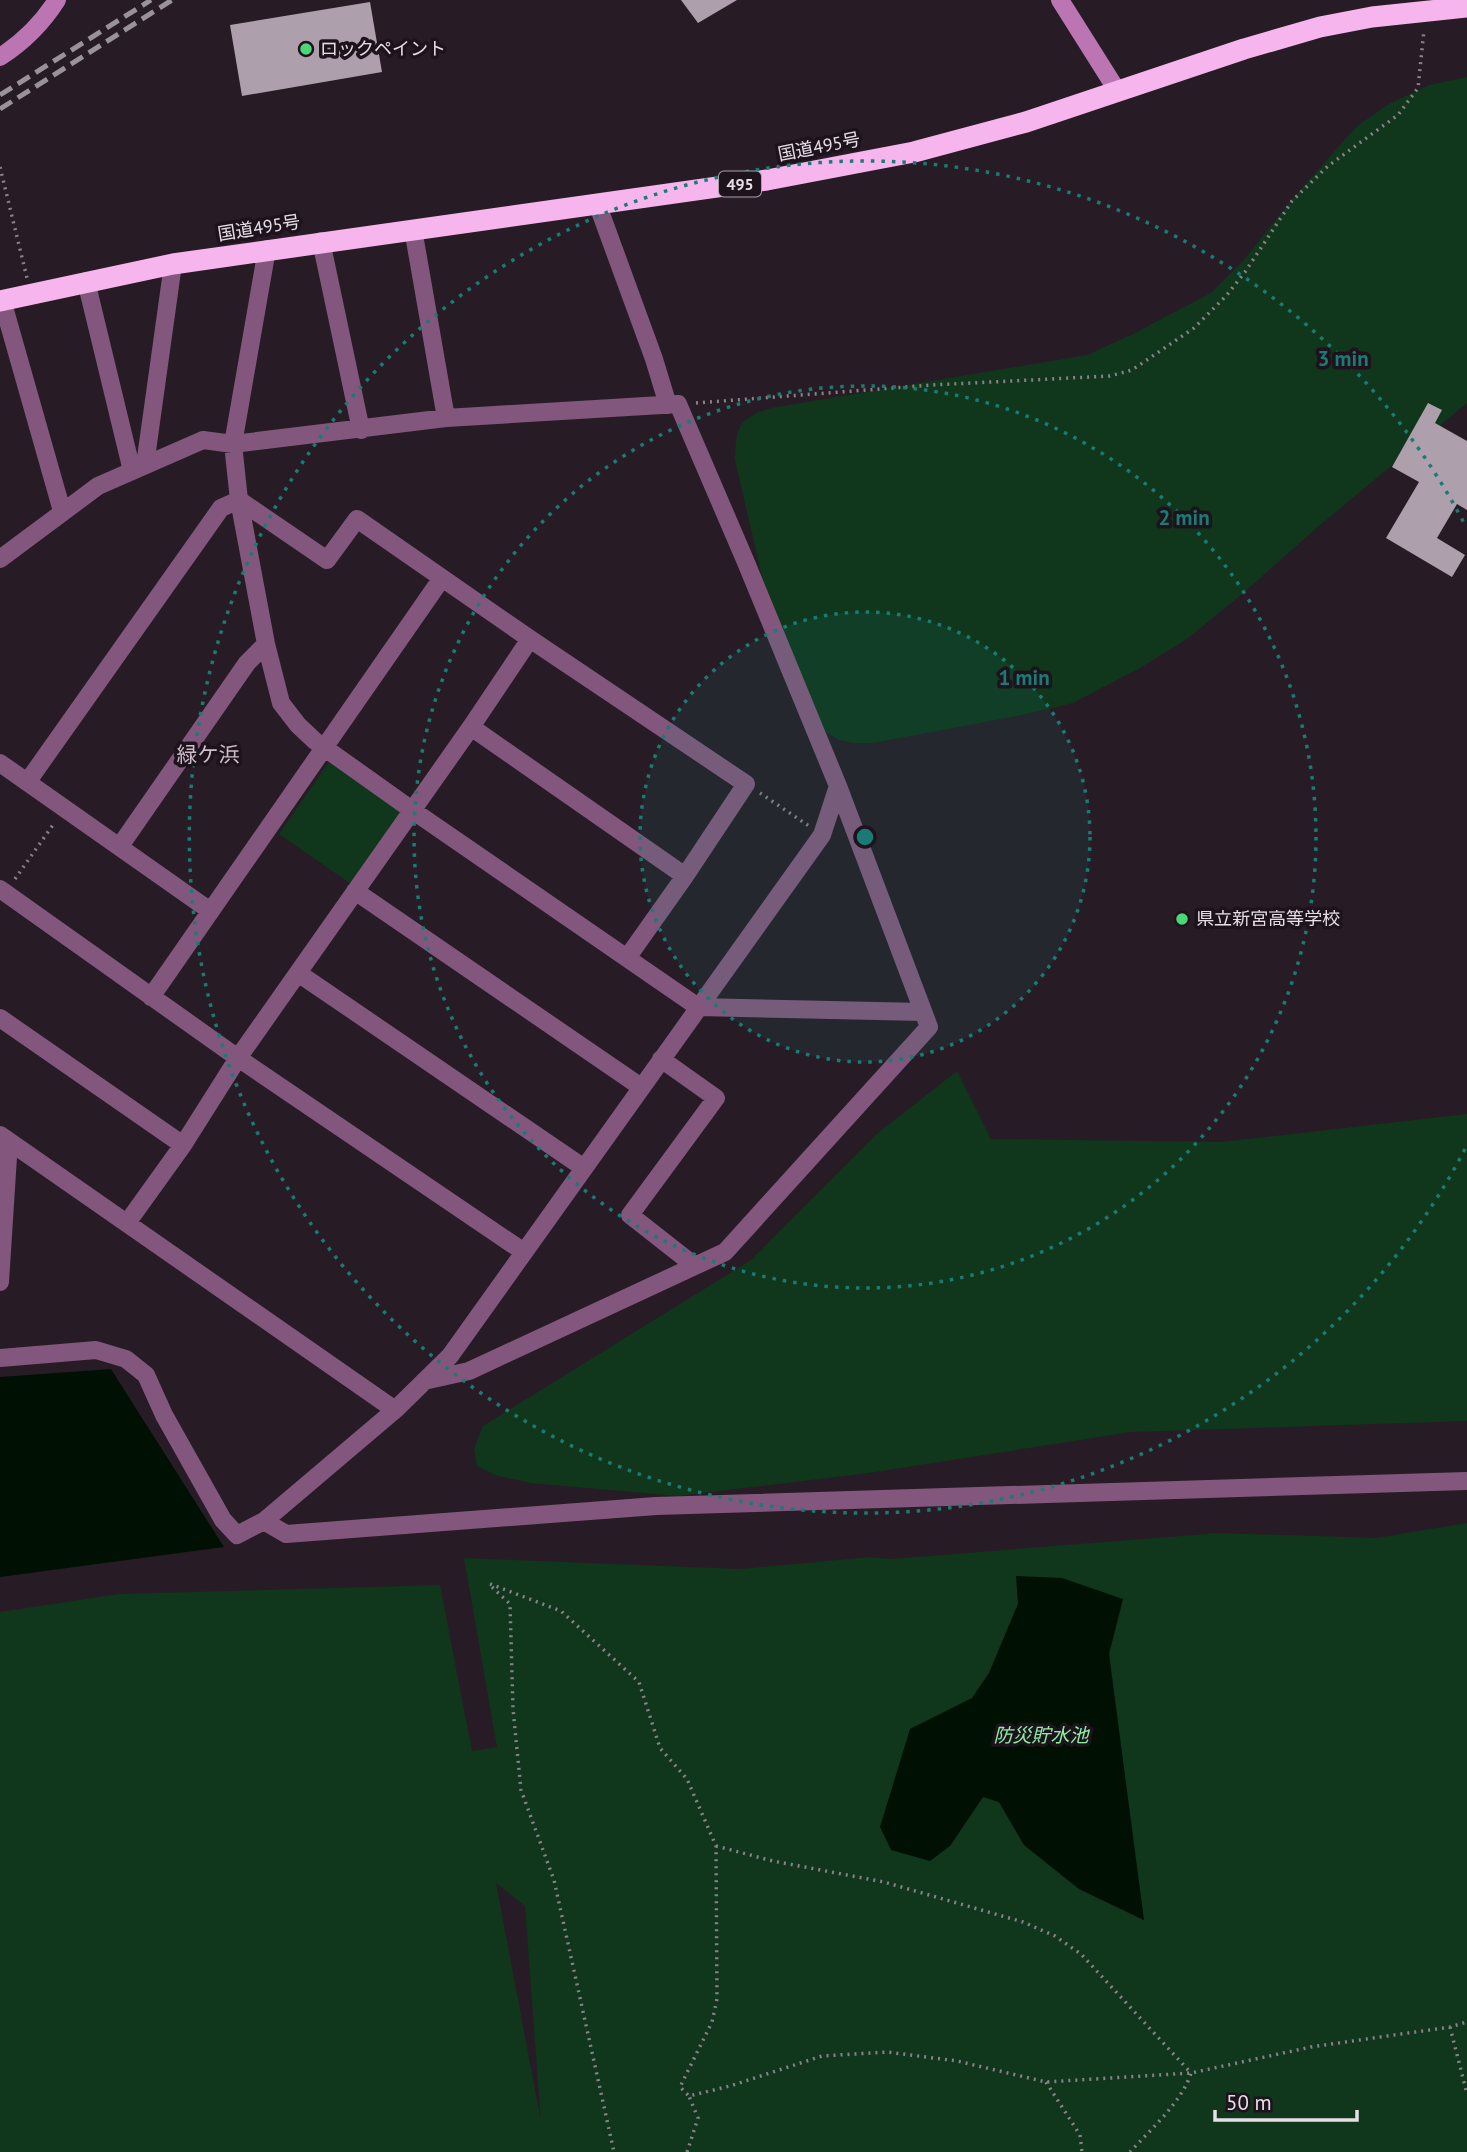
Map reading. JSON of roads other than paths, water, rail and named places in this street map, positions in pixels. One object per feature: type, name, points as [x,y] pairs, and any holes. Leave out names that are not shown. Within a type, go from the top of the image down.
[{"type":"highway","name":"国道495号","points":[[1,300],[173,264],[767,180],[914,152],[1026,122],[1244,49],[1321,27],[1426,10],[1467,7]]},
{"type":"street","points":[[0,57],[12,49],[49,12],[57,0]]},
{"type":"street","points":[[1060,0],[1118,92]]},
{"type":"street","points":[[424,1381],[469,1371],[724,1252],[929,1027],[838,786],[745,560],[654,359],[597,203]]},
{"type":"street","points":[[412,229],[446,418]]},
{"type":"street","points":[[321,241],[361,430]]},
{"type":"street","points":[[267,249],[233,444],[239,500],[266,644],[282,703],[298,726],[412,810],[698,1007],[923,1012]]},
{"type":"street","points":[[139,468],[173,264]]},
{"type":"street","points":[[86,281],[139,468]]},
{"type":"street","points":[[1,300],[62,512]]},
{"type":"street","points":[[0,559],[97,486],[202,440],[233,444],[446,418],[673,404]]},
{"type":"street","points":[[239,500],[327,560],[357,519],[746,784],[627,958]]},
{"type":"street","points":[[28,782],[221,508],[239,500]]},
{"type":"street","points":[[150,997],[442,578]]},
{"type":"street","points":[[127,1223],[183,1145],[238,1058],[530,639]]},
{"type":"street","points":[[120,846],[247,663],[266,644]]},
{"type":"street","points":[[471,727],[685,876]]},
{"type":"street","points":[[0,763],[209,910]]},
{"type":"street","points":[[0,1358],[96,1350],[126,1359],[146,1375],[164,1415],[223,1520],[237,1535],[264,1521],[394,1410],[450,1356],[822,835],[838,786]]},
{"type":"street","points":[[3,891],[238,1058],[524,1251]]},
{"type":"street","points":[[355,891],[641,1087]]},
{"type":"street","points":[[298,973],[584,1168]]},
{"type":"street","points":[[0,1018],[183,1145]]},
{"type":"street","points":[[661,1059],[716,1098],[630,1215],[695,1266]]},
{"type":"street","points":[[5,1138],[394,1410]]},
{"type":"street","points":[[0,1282],[5,1138]]},
{"type":"street","points":[[264,1521],[286,1534],[656,1506],[1467,1481]]},
{"type":"water","points":[[111,1369],[224,1547],[0,1577],[0,1377]]},
{"type":"water","name":"防災貯水池","points":[[1016,1576],[1062,1578],[1123,1599],[1109,1654],[1144,1920],[1079,1889],[1024,1845],[999,1802],[983,1797],[950,1846],[930,1861],[891,1850],[880,1827],[910,1729],[972,1698],[989,1673],[1018,1604]]},
{"type":"railway","points":[[0,95],[151,0]]},
{"type":"railway","points":[[0,109],[172,0]]},
{"type":"place","name":"ロックペイント","points":[[306,49]]},
{"type":"place","name":"県立新宮高等学校","points":[[1182,919]]},
{"type":"district","name":"緑ケ浜","points":[[208,755]]}]
